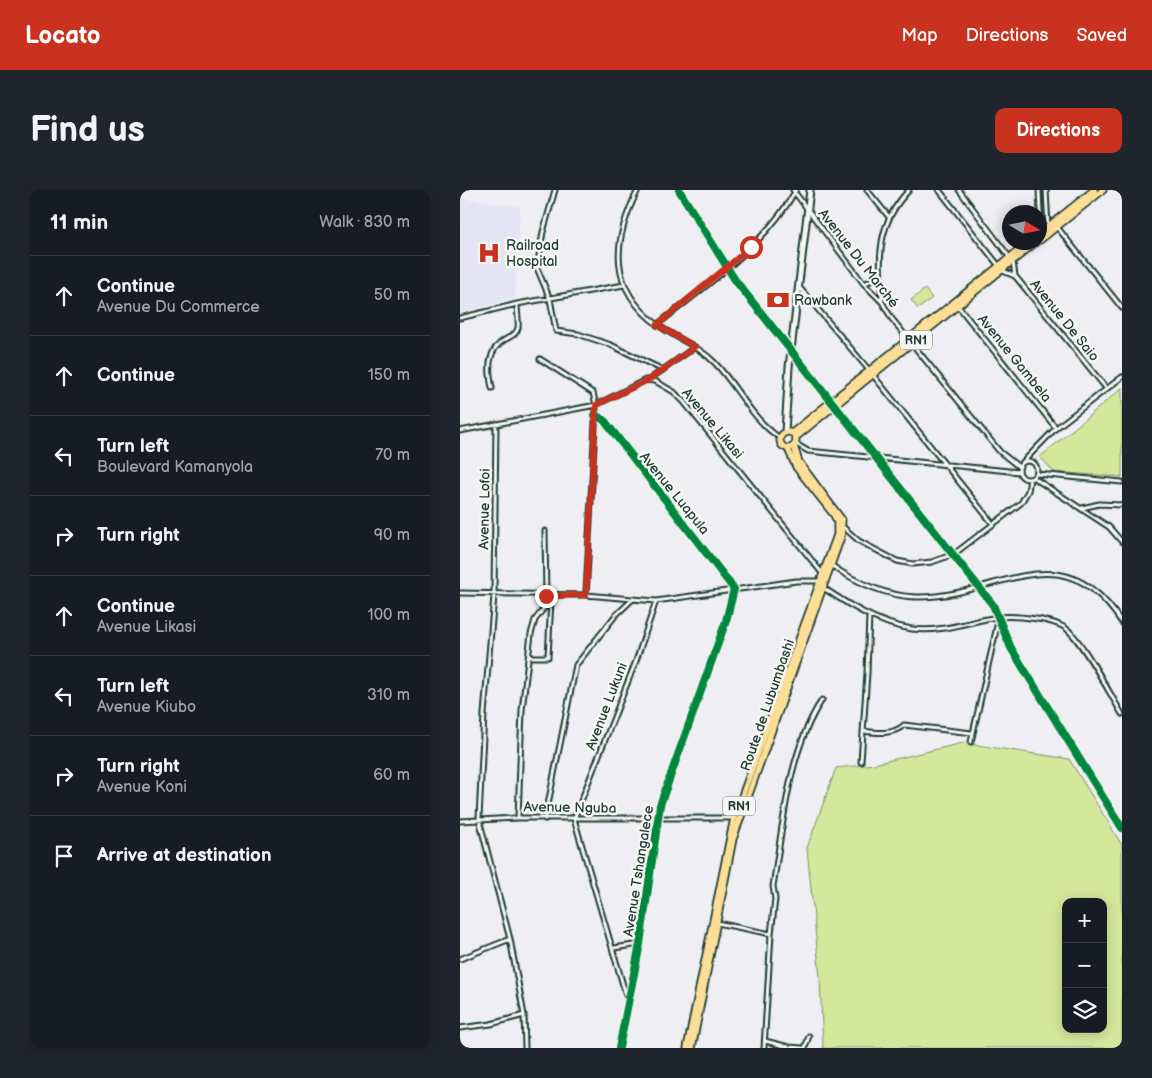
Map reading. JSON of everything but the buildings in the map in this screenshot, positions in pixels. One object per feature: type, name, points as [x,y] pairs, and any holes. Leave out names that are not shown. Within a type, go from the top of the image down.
[{"type":"highway","name":"RN1","points":[[1048,230],[1094,190]]},
{"type":"highway","name":"RN1","points":[[1048,230],[1057,227],[1103,190]]},
{"type":"highway","name":"RN1","points":[[1012,260],[1021,250]]},
{"type":"highway","name":"RN1","points":[[791,434],[835,404],[910,341],[1024,250]]},
{"type":"highway","points":[[792,446],[782,446],[780,438],[791,434],[796,467],[840,523]]},
{"type":"highway","name":"Route de Lubumbashi","points":[[821,584],[822,573],[840,523]]},
{"type":"highway","name":"Route de Lubumbashi","points":[[687,1048],[737,819],[821,584],[831,565],[840,523]]},
{"type":"highway","name":"Route de Lubumbashi","points":[[692,1048],[714,922]]},
{"type":"main road","points":[[791,434],[791,350],[810,190]]},
{"type":"street","points":[[555,190],[543,232],[537,268],[550,299],[556,331],[578,334],[611,345],[638,356],[663,370]]},
{"type":"street","points":[[638,190],[628,210],[619,239],[619,264],[624,285],[631,298],[657,325],[695,347],[717,365],[765,426],[780,438]]},
{"type":"street","points":[[679,190],[727,267],[979,586],[999,617],[1011,648],[1122,828]]},
{"type":"street","points":[[867,190],[889,217]]},
{"type":"street","points":[[882,302],[879,256],[882,238],[889,217],[909,190]]},
{"type":"street","points":[[939,190],[1001,269],[1015,276]]},
{"type":"street","name":"Avenue De Saio","points":[[959,190],[1012,260],[1015,276],[1106,388]]},
{"type":"street","points":[[1039,190],[1039,205]]},
{"type":"street","points":[[1046,190],[1048,230]]},
{"type":"street","points":[[657,325],[727,267],[762,235],[794,191]]},
{"type":"street","name":"Avenue Du Marché","points":[[794,191],[864,284],[882,302],[910,341],[1000,452],[1020,467]]},
{"type":"street","points":[[1057,227],[1122,308]]},
{"type":"street","points":[[864,284],[880,276]]},
{"type":"street","points":[[460,318],[516,304],[624,285]]},
{"type":"street","points":[[799,287],[993,524]]},
{"type":"street","points":[[492,388],[489,372],[492,353],[496,346],[514,335],[518,329],[516,304]]},
{"type":"street","name":"Avenue Gambela","points":[[957,304],[1056,428]]},
{"type":"street","points":[[460,430],[596,405],[650,379],[695,347]]},
{"type":"street","points":[[540,359],[593,393],[596,405],[586,595]]},
{"type":"street","points":[[1122,377],[1056,428],[1022,463],[1019,472],[1023,478],[1122,482]]},
{"type":"street","name":"Avenue Likasi","points":[[650,379],[670,390],[684,402],[816,568],[822,573]]},
{"type":"street","name":"Avenue Luapula","points":[[595,415],[604,420],[734,589]]},
{"type":"street","name":"Avenue Lofoi","points":[[496,424],[494,596],[484,714],[479,819],[510,939],[524,1015],[526,1048]]},
{"type":"street","points":[[792,446],[808,451],[1019,472]]},
{"type":"street","points":[[840,523],[859,541],[897,561],[913,564],[923,563],[954,554],[1021,503],[1034,477],[1035,463],[1027,461],[1022,463]]},
{"type":"street","points":[[1034,477],[1109,527],[1122,542]]},
{"type":"street","points":[[1082,508],[1099,504],[1122,505]]},
{"type":"street","points":[[545,531],[546,596]]},
{"type":"street","points":[[831,565],[860,582],[907,596],[948,594],[1030,573],[1053,573],[1067,576],[1082,583],[1104,597],[1122,623]]},
{"type":"street","points":[[460,593],[494,596],[552,597],[586,595],[656,601],[734,589],[821,584],[853,607],[869,615],[912,629],[944,629],[999,617],[1045,621],[1058,624],[1069,630],[1122,714]]},
{"type":"street","name":"Avenue Tshangalece","points":[[619,1048],[640,944],[660,805],[726,621],[734,589]]},
{"type":"street","points":[[518,818],[522,710],[529,657],[535,620],[552,597]]},
{"type":"street","points":[[529,657],[548,657],[552,597]]},
{"type":"street","points":[[546,819],[576,665],[615,616],[634,598]]},
{"type":"street","name":"Avenue Lukuni","points":[[574,819],[636,660],[656,601]]},
{"type":"street","points":[[860,762],[869,615]]},
{"type":"street","points":[[971,742],[999,617]]},
{"type":"street","points":[[764,1048],[775,899],[773,886],[789,783],[810,720],[822,700]]},
{"type":"street","points":[[863,731],[885,733],[898,730],[904,725],[918,725],[972,733]]},
{"type":"street","name":"Avenue Nguba","points":[[460,821],[518,818],[737,819]]},
{"type":"street","points":[[574,819],[614,948],[629,1004]]},
{"type":"street","points":[[714,922],[771,934]]},
{"type":"street","points":[[460,959],[510,939]]},
{"type":"street","points":[[614,948],[640,944]]},
{"type":"street","points":[[460,1028],[491,1024],[524,1015]]},
{"type":"street","points":[[765,1041],[789,1047],[804,1048],[809,1036]]},
{"type":"shaded area","name":"Railroad Hospital","points":[[460,198],[520,207],[515,298],[460,313]]},
{"type":"green space","points":[[925,289],[932,298],[918,309],[911,300]]},
{"type":"green space","points":[[1122,388],[1122,477],[1054,472],[1040,457]]},
{"type":"green space","points":[[963,743],[1069,759],[1122,845],[1122,1048],[823,1048],[820,978],[807,848],[836,768],[874,764]]},
{"type":"cycle path","points":[[679,190],[735,280],[993,605],[1011,648],[1122,828]]},
{"type":"cycle path","points":[[595,415],[604,420],[734,589],[726,621],[660,805],[640,944],[619,1048]]},
{"type":"place","name":"Railroad Hospital","points":[[489,253]]},
{"type":"place","name":"Rawbank","points":[[778,300]]},
{"type":"route","points":[[546,596],[586,595],[596,405],[650,379],[695,347],[657,325],[751,247]]}]
